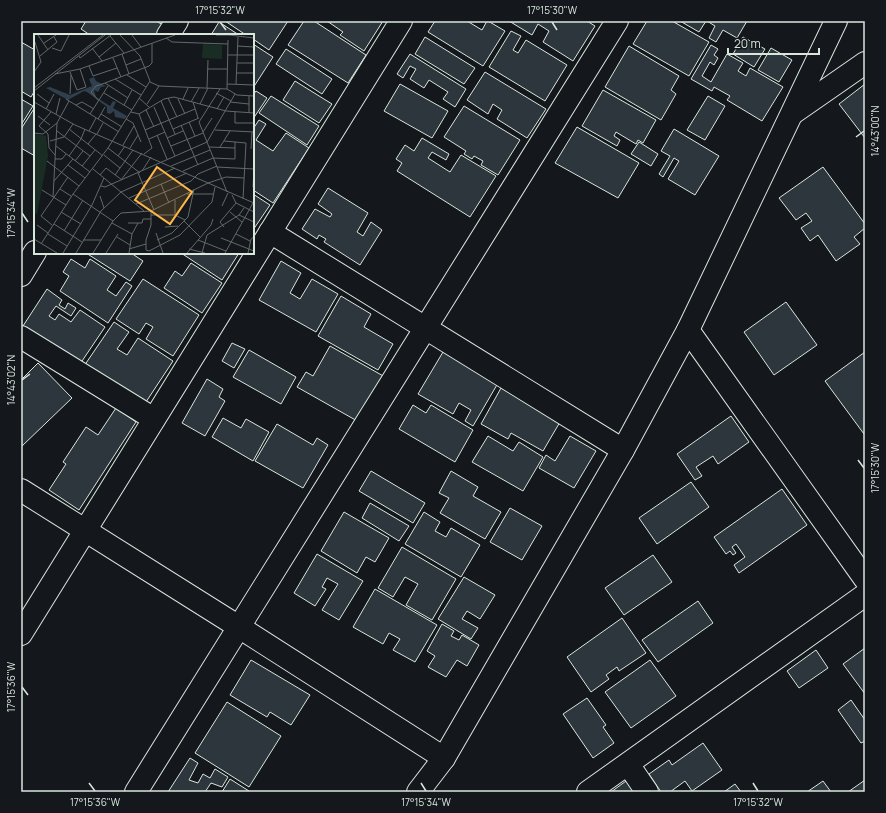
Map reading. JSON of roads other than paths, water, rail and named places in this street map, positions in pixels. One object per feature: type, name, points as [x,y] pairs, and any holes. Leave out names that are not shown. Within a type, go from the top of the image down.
[{"type":"street","points":[[169,34],[176,21]]},
{"type":"street","points":[[21,634],[401,21]]},
{"type":"street","points":[[136,792],[617,21]]},
{"type":"street","points":[[418,792],[444,758],[623,450],[688,330],[836,21]]},
{"type":"street","points":[[792,114],[865,63]]},
{"type":"street","points":[[270,232],[623,450]]},
{"type":"street","points":[[21,275],[34,254]]},
{"type":"street","points":[[688,330],[865,579]]},
{"type":"street","points":[[21,337],[154,418]]},
{"type":"street","points":[[21,490],[444,758]]},
{"type":"street","points":[[588,792],[865,595]]},
{"type":"street","points":[[628,764],[647,792]]}]
